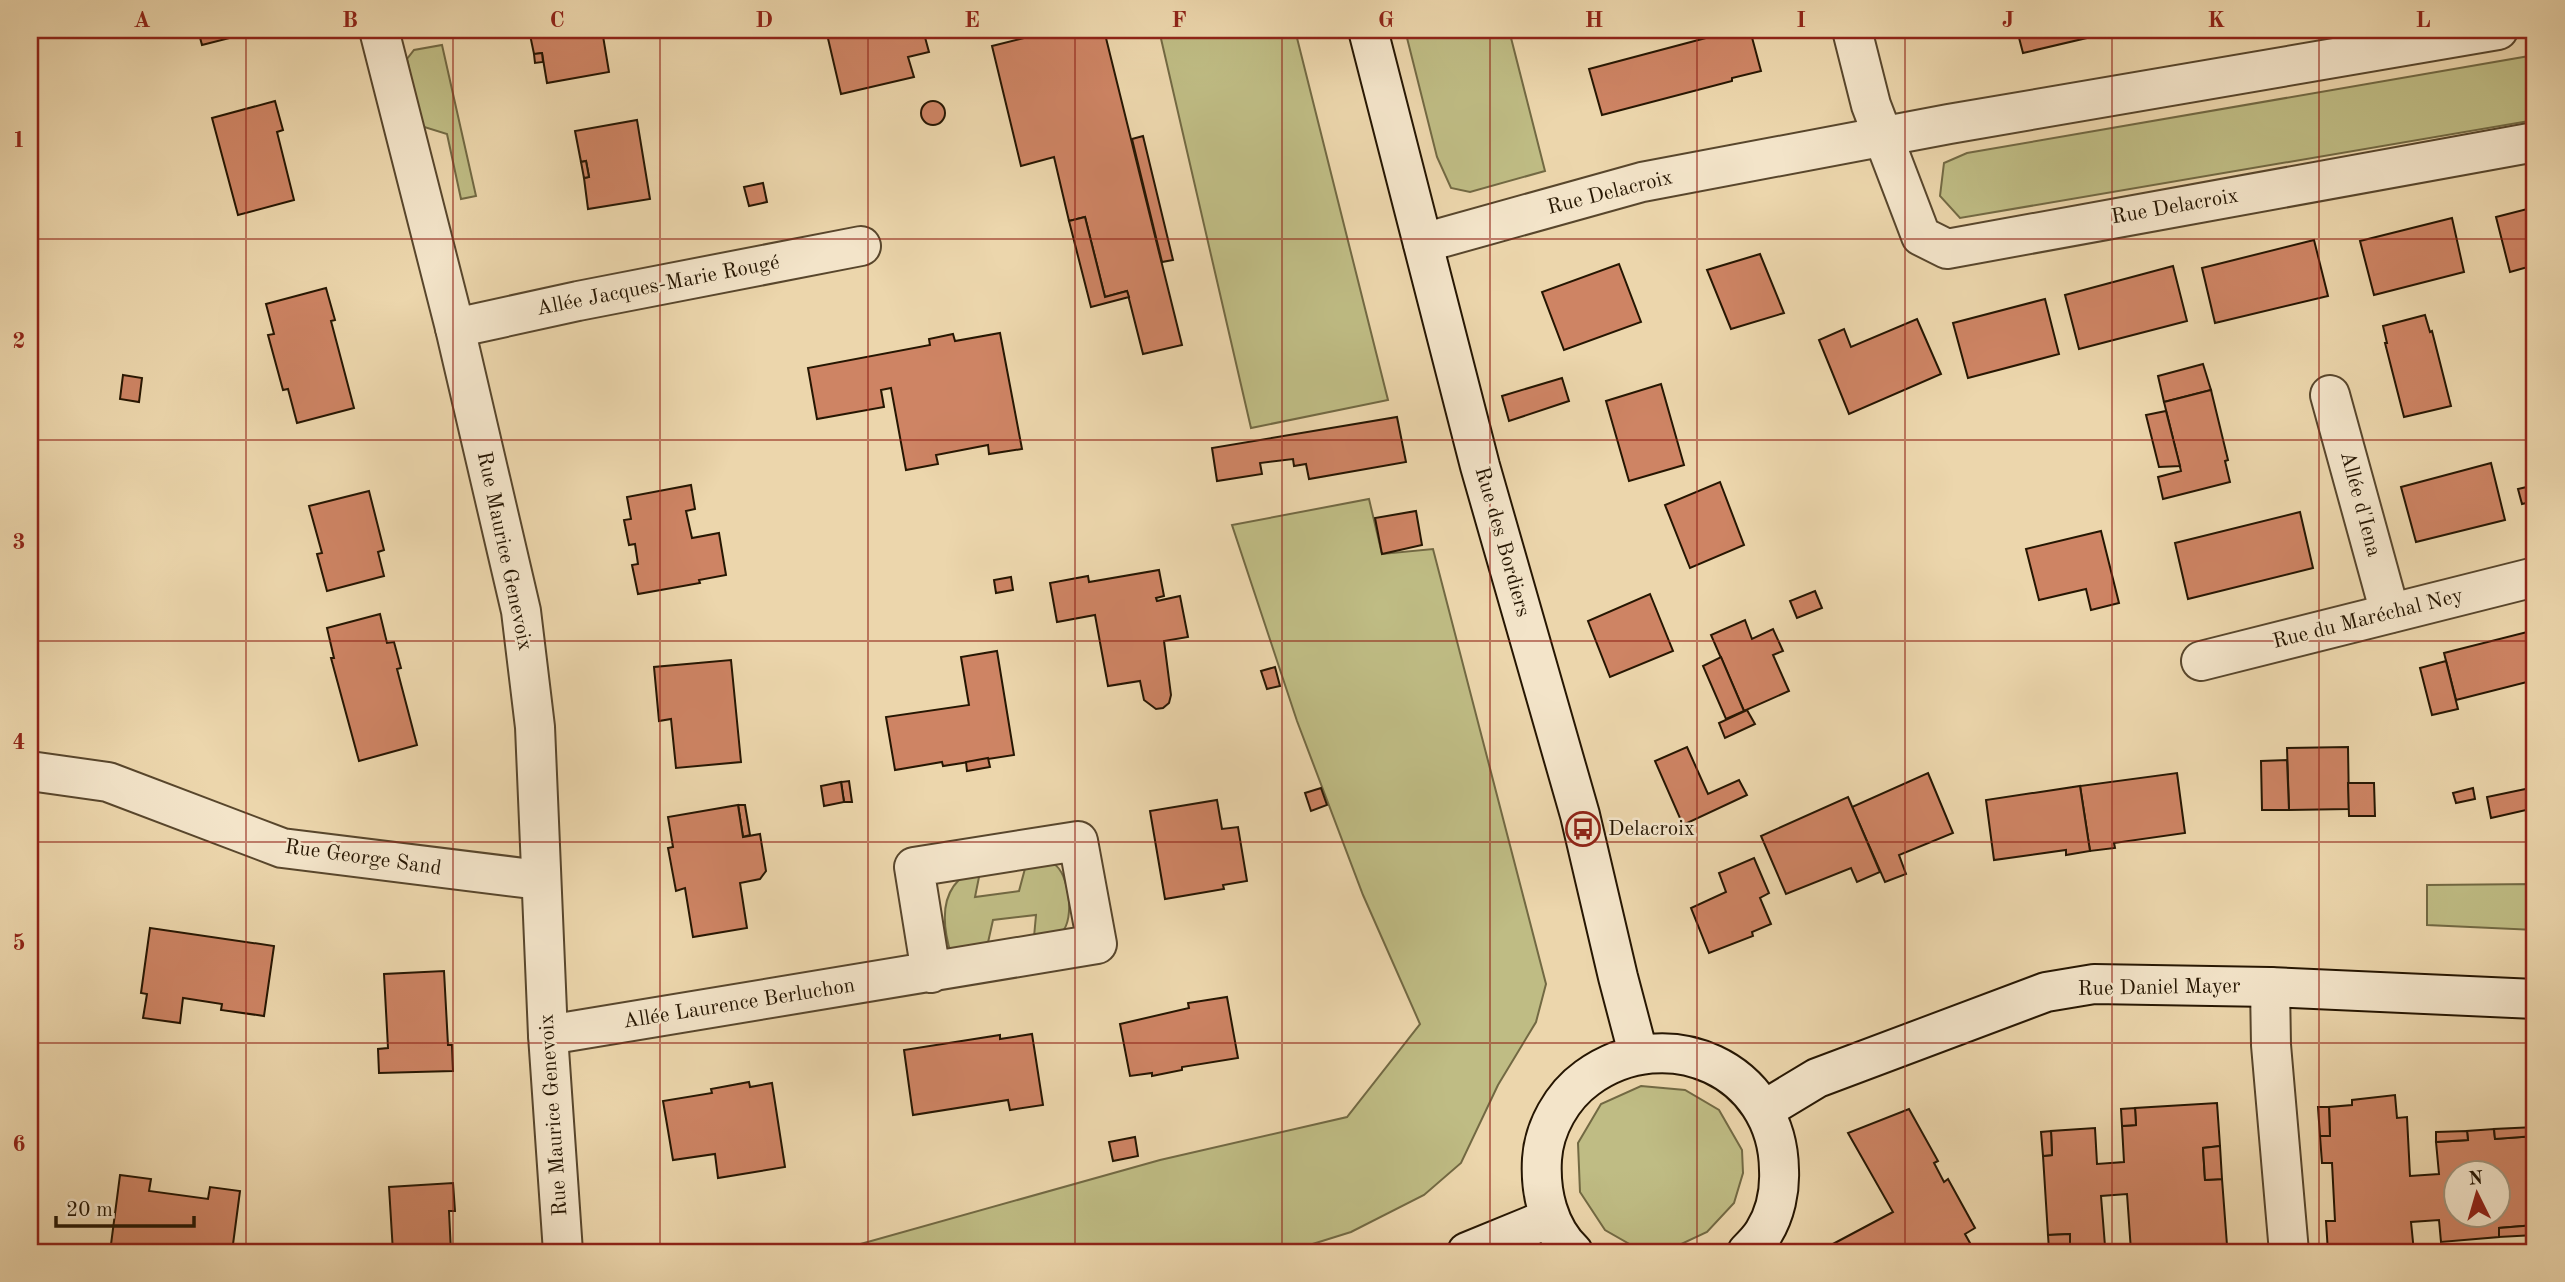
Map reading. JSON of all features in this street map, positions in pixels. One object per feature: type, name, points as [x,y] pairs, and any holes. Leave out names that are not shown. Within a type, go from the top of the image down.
[{"type":"street","name":"Rue Maurice Genevoix","points":[[379,30],[455,328],[521,611],[535,727],[548,1035],[563,1252]]},
{"type":"street","name":"Rue des Bordiers","points":[[1368,30],[1480,466],[1580,815],[1639,1054]]},
{"type":"street","points":[[1852,30],[1871,105],[1883,137]]},
{"type":"street","name":"Rue Delacroix","points":[[1423,243],[1642,182],[1883,137],[2498,30]]},
{"type":"street","name":"Rue Delacroix","points":[[1883,137],[1921,236],[1947,249],[2535,142]]},
{"type":"street","name":"Allée Jacques-Marie Rougé","points":[[455,328],[578,301],[861,246]]},
{"type":"street","name":"Allée d'Iena","points":[[2330,396],[2390,613]]},
{"type":"street","name":"Rue du Maréchal Ney","points":[[2201,661],[2535,577]]},
{"type":"street","name":"Rue George Sand","points":[[30,771],[108,782],[282,849],[540,880]]},
{"type":"street","name":"Allée Laurence Berluchon","points":[[548,1035],[931,973],[1097,944],[1078,841],[914,867],[931,973]]},
{"type":"street","name":"Rue Daniel Mayer","points":[[1764,1110],[1817,1078],[2046,992],[2094,984],[2270,987],[2535,999]]},
{"type":"street","points":[[2270,987],[2271,1045],[2289,1252]]},
{"type":"street","points":[[1573,1252],[1550,1218],[1541,1183],[1543,1148],[1555,1114],[1576,1086],[1605,1065],[1639,1054],[1675,1052],[1710,1062],[1741,1082],[1764,1110],[1779,1149],[1780,1191],[1765,1230],[1747,1252]]},
{"type":"street","points":[[1468,1252],[1550,1218]]},
{"type":"shaded area","points":[[1159,30],[1295,30],[1388,400],[1251,428]]},
{"type":"shaded area","points":[[1405,30],[1509,30],[1545,171],[1470,192],[1451,188],[1437,157]]},
{"type":"shaded area","points":[[442,45],[476,196],[461,199],[447,134],[421,126],[407,59],[414,50]]},
{"type":"shaded area","points":[[2535,55],[2535,120],[1960,218],[1940,196],[1944,163],[1967,153]]},
{"type":"shaded area","points":[[1369,499],[1382,554],[1433,549],[1546,984],[1536,1022],[1498,1085],[1461,1163],[1424,1195],[1351,1232],[1287,1252],[832,1252],[1160,1160],[1347,1117],[1420,1024],[1363,895],[1297,721],[1232,525]]},
{"type":"shaded area","points":[[1027,861],[1051,862],[1063,877],[1069,896],[1069,907],[1066,926],[1062,932],[1033,948],[1036,915],[993,920],[985,956],[951,954],[945,914],[946,902],[957,881],[981,867],[975,897],[1019,891]]},
{"type":"shaded area","points":[[2535,884],[2535,930],[2427,925],[2427,885]]},
{"type":"shaded area","points":[[1641,1086],[1685,1090],[1719,1110],[1742,1150],[1743,1173],[1734,1203],[1707,1232],[1675,1247],[1633,1246],[1605,1230],[1580,1192],[1578,1143],[1601,1104]]},
{"type":"building","points":[[198,30],[261,30],[202,45]]},
{"type":"building","points":[[529,30],[602,30],[609,72],[547,83],[542,53],[534,54]]},
{"type":"building","points":[[826,30],[923,30],[929,52],[908,57],[914,77],[841,94]]},
{"type":"building","points":[[1022,30],[1104,30],[1182,345],[1143,354],[1127,291],[1105,297],[1085,217],[1069,221],[1054,157],[1021,166],[992,46],[1024,38]]},
{"type":"building","points":[[1750,30],[1761,71],[1602,115],[1589,69],[1721,34],[1722,37]]},
{"type":"building","points":[[2017,30],[2121,30],[2023,53]]},
{"type":"building","points":[[542,53],[543,62],[535,63],[534,54]]},
{"type":"building","points":[[275,101],[283,130],[277,132],[294,200],[238,215],[212,118]]},
{"type":"building","points":[[933,101],[944,108],[945,113],[938,124],[933,125],[922,118],[921,113],[928,102]]},
{"type":"building","points":[[637,120],[650,199],[588,209],[584,178],[589,177],[586,161],[581,162],[575,131]]},
{"type":"building","points":[[1143,136],[1173,260],[1162,262],[1132,139]]},
{"type":"building","points":[[586,161],[589,177],[584,178],[581,162]]},
{"type":"building","points":[[763,183],[767,202],[749,206],[744,187]]},
{"type":"building","points":[[2535,207],[2535,265],[2510,272],[2496,217]]},
{"type":"building","points":[[1085,217],[1105,297],[1127,291],[1129,297],[1091,307],[1069,221]]},
{"type":"building","points":[[2452,218],[2464,272],[2374,295],[2360,241]]},
{"type":"building","points":[[2314,240],[2328,296],[2215,323],[2202,268]]},
{"type":"building","points":[[1760,254],[1784,313],[1731,329],[1707,270]]},
{"type":"building","points":[[1619,264],[1641,322],[1564,350],[1542,292]]},
{"type":"building","points":[[2173,266],[2187,321],[2079,349],[2065,295]]},
{"type":"building","points":[[326,288],[335,320],[331,321],[354,408],[297,423],[288,389],[283,390],[268,335],[274,334],[266,304]]},
{"type":"building","points":[[2045,299],[2059,354],[1968,378],[1953,323]]},
{"type":"building","points":[[2425,315],[2430,332],[2432,331],[2451,406],[2404,417],[2383,326]]},
{"type":"building","points":[[1917,319],[1941,374],[1849,414],[1819,340],[1844,329],[1851,347]]},
{"type":"building","points":[[1000,333],[1022,449],[989,454],[988,445],[936,455],[938,464],[906,470],[891,388],[881,390],[884,407],[817,419],[808,368],[930,345],[929,339],[953,334],[955,341]]},
{"type":"building","points":[[2203,364],[2211,390],[2164,402],[2158,376]]},
{"type":"building","points":[[123,375],[142,378],[139,402],[120,399]]},
{"type":"building","points":[[1562,378],[1569,401],[1509,421],[1502,396]]},
{"type":"building","points":[[1661,384],[1684,465],[1629,481],[1606,401]]},
{"type":"building","points":[[2211,390],[2228,460],[2225,461],[2230,482],[2163,499],[2158,477],[2181,471],[2164,402]]},
{"type":"building","points":[[2166,411],[2180,466],[2159,467],[2146,415]]},
{"type":"building","points":[[1397,417],[1406,462],[1309,479],[1306,464],[1294,466],[1293,459],[1260,463],[1262,474],[1217,481],[1212,448]]},
{"type":"building","points":[[2491,463],[2505,520],[2416,542],[2401,487]]},
{"type":"building","points":[[1720,482],[1744,545],[1690,568],[1665,505]]},
{"type":"building","points":[[691,485],[695,509],[686,511],[692,538],[719,533],[726,575],[699,580],[700,583],[638,594],[632,565],[638,564],[635,544],[629,545],[624,520],[631,519],[627,497]]},
{"type":"building","points":[[2535,485],[2535,501],[2522,504],[2518,489]]},
{"type":"building","points":[[369,491],[384,550],[378,552],[384,576],[327,591],[317,554],[322,553],[309,506]]},
{"type":"building","points":[[1416,511],[1422,545],[1382,554],[1375,518]]},
{"type":"building","points":[[2300,512],[2313,568],[2188,599],[2175,543]]},
{"type":"building","points":[[2101,531],[2119,603],[2091,610],[2086,589],[2039,600],[2026,549]]},
{"type":"building","points":[[1159,570],[1164,596],[1156,598],[1157,601],[1180,596],[1188,637],[1164,641],[1171,695],[1169,703],[1156,709],[1144,700],[1140,681],[1108,686],[1095,615],[1057,622],[1050,583],[1088,576],[1089,582]]},
{"type":"building","points":[[1011,577],[1013,590],[996,593],[994,580]]},
{"type":"building","points":[[30,586],[37,587],[31,662],[30,662]]},
{"type":"building","points":[[1815,591],[1822,608],[1797,618],[1790,601]]},
{"type":"building","points":[[1650,594],[1673,651],[1610,677],[1588,621]]},
{"type":"building","points":[[380,614],[387,643],[394,642],[401,668],[397,669],[417,745],[359,761],[331,658],[334,658],[327,628]]},
{"type":"building","points":[[1745,620],[1752,639],[1773,629],[1783,651],[1773,655],[1789,691],[1744,711],[1711,635]]},
{"type":"building","points":[[2535,630],[2535,680],[2456,700],[2444,653]]},
{"type":"building","points":[[997,651],[1014,755],[895,770],[886,717],[969,705],[961,657]]},
{"type":"building","points":[[1721,657],[1744,711],[1726,719],[1703,666]]},
{"type":"building","points":[[731,660],[741,762],[676,768],[671,719],[659,721],[654,667]]},
{"type":"building","points":[[2446,661],[2458,709],[2432,715],[2420,668]]},
{"type":"building","points":[[1275,667],[1280,686],[1267,689],[1261,671]]},
{"type":"building","points":[[1747,710],[1755,724],[1725,738],[1719,723]]},
{"type":"building","points":[[1687,747],[1708,794],[1739,780],[1747,795],[1683,825],[1655,761]]},
{"type":"building","points":[[2348,747],[2349,809],[2289,810],[2287,748]]},
{"type":"building","points":[[988,758],[990,767],[967,771],[966,762]]},
{"type":"building","points":[[2287,760],[2289,810],[2262,810],[2261,761]]},
{"type":"building","points":[[1928,773],[1953,833],[1899,855],[1906,874],[1885,882],[1852,807]]},
{"type":"building","points":[[2177,773],[2185,833],[2114,843],[2115,848],[2090,851],[2080,786]]},
{"type":"building","points":[[849,781],[852,802],[844,802],[841,782]]},
{"type":"building","points":[[841,782],[844,802],[824,806],[821,786]]},
{"type":"building","points":[[2348,783],[2374,783],[2375,816],[2349,816]]},
{"type":"building","points":[[2080,786],[2090,851],[2066,855],[2066,850],[1994,860],[1986,800]]},
{"type":"building","points":[[2535,787],[2535,808],[2491,818],[2487,797]]},
{"type":"building","points":[[1321,788],[1327,805],[1311,811],[1305,793]]},
{"type":"building","points":[[2473,788],[2475,799],[2456,803],[2453,793]]},
{"type":"building","points":[[1848,797],[1880,872],[1857,882],[1851,868],[1786,894],[1761,836]]},
{"type":"building","points":[[1217,800],[1222,829],[1238,827],[1247,881],[1223,885],[1224,889],[1165,899],[1150,811]]},
{"type":"building","points":[[738,805],[745,805],[750,835],[743,837]]},
{"type":"building","points":[[738,805],[743,837],[760,834],[766,871],[760,879],[740,883],[747,928],[693,937],[685,888],[676,891],[668,848],[673,847],[668,817]]},
{"type":"building","points":[[1754,858],[1769,893],[1760,898],[1771,924],[1752,932],[1753,936],[1709,953],[1691,908],[1726,892],[1719,873]]},
{"type":"building","points":[[150,928],[274,946],[264,1016],[221,1010],[222,1004],[183,998],[180,1023],[143,1018],[147,994],[141,993]]},
{"type":"building","points":[[444,971],[448,1045],[452,1045],[453,1071],[379,1073],[378,1049],[388,1048],[384,974]]},
{"type":"building","points":[[1227,997],[1238,1058],[1182,1067],[1182,1070],[1152,1076],[1152,1073],[1130,1076],[1120,1024],[1189,1008],[1188,1003]]},
{"type":"building","points":[[1032,1034],[1043,1105],[1010,1110],[1008,1100],[913,1115],[904,1050],[1000,1035],[1000,1039]]},
{"type":"building","points":[[749,1082],[750,1087],[772,1083],[785,1167],[718,1178],[715,1154],[673,1160],[663,1101],[712,1093],[711,1089]]},
{"type":"building","points":[[2395,1095],[2397,1118],[2407,1117],[2410,1176],[2439,1174],[2436,1142],[2468,1140],[2467,1131],[2494,1129],[2495,1139],[2535,1136],[2535,1225],[2512,1227],[2512,1160],[2442,1160],[2442,1230],[2499,1230],[2499,1237],[2441,1242],[2439,1220],[2411,1222],[2414,1252],[2328,1252],[2326,1221],[2335,1221],[2332,1163],[2322,1163],[2320,1136],[2330,1136],[2329,1107],[2352,1105],[2352,1100]]},
{"type":"building","points":[[2217,1103],[2220,1146],[2203,1148],[2205,1180],[2222,1179],[2227,1245],[2218,1246],[2218,1252],[2131,1251],[2127,1194],[2101,1196],[2105,1246],[2070,1248],[2070,1234],[2048,1235],[2043,1156],[2052,1155],[2051,1131],[2095,1128],[2097,1164],[2124,1162],[2122,1126],[2136,1125],[2135,1108]]},
{"type":"building","points":[[2318,1107],[2329,1107],[2330,1136],[2320,1136]]},
{"type":"building","points":[[2135,1108],[2136,1125],[2122,1126],[2121,1109]]},
{"type":"building","points":[[1909,1109],[1938,1161],[1934,1163],[1944,1182],[1948,1179],[1975,1228],[1965,1234],[1975,1252],[1835,1252],[1831,1245],[1893,1212],[1848,1133]]},
{"type":"building","points":[[2535,1127],[2535,1136],[2495,1139],[2494,1129]]},
{"type":"building","points":[[2051,1131],[2052,1155],[2043,1156],[2041,1132]]},
{"type":"building","points":[[2467,1131],[2468,1140],[2436,1142],[2436,1132]]},
{"type":"building","points":[[1135,1137],[1138,1156],[1113,1161],[1109,1142]]},
{"type":"building","points":[[2220,1146],[2222,1179],[2205,1180],[2203,1148]]},
{"type":"building","points":[[120,1175],[151,1179],[149,1191],[208,1199],[210,1187],[240,1191],[232,1252],[110,1252]]},
{"type":"building","points":[[453,1183],[455,1211],[449,1211],[451,1252],[393,1252],[389,1187]]},
{"type":"building","points":[[2535,1225],[2535,1235],[2499,1237],[2499,1230],[2512,1230],[2512,1227]]},
{"type":"building","points":[[2070,1234],[2070,1248],[2049,1250],[2048,1235]]},
{"type":"building","points":[[2218,1246],[2231,1246],[2231,1252],[2218,1252]]},
{"type":"place","name":"Delacroix","points":[[1583,829]]}]
